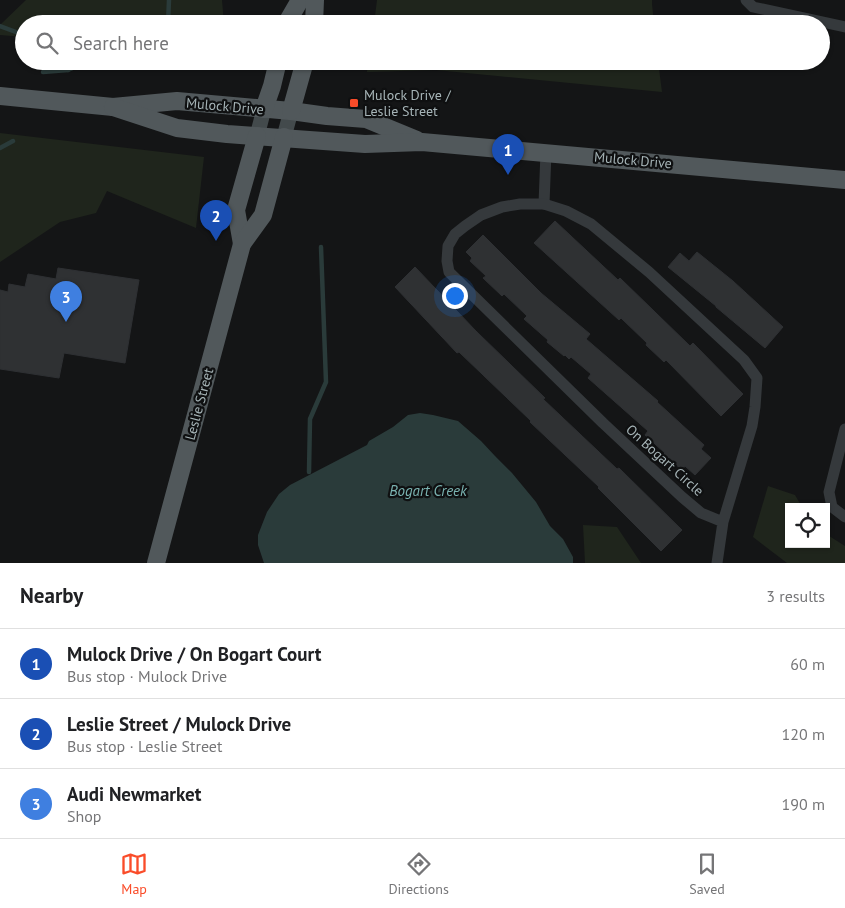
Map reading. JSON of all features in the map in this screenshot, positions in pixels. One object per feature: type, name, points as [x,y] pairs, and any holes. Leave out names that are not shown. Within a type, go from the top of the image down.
[{"type":"main road","points":[[291,15],[300,0]]},
{"type":"main road","points":[[314,15],[315,0]]},
{"type":"main road","name":"Leslie Street","points":[[242,244],[236,210],[276,70]]},
{"type":"main road","name":"Leslie Street","points":[[156,563],[242,244],[263,215],[303,70]]},
{"type":"main road","name":"Mulock Drive","points":[[0,96],[113,108],[177,128],[227,134],[365,144],[422,142],[845,180]]},
{"type":"main road","name":"Mulock Drive","points":[[113,108],[177,101],[366,119],[422,142]]},
{"type":"street","points":[[746,0],[753,7],[790,15]]},
{"type":"street","points":[[830,24],[845,27]]},
{"type":"street","points":[[544,204],[546,152]]},
{"type":"street","name":"On Bogart Circle","points":[[520,204],[544,204],[566,211],[591,224],[649,272],[744,360],[757,378],[752,426],[723,522],[701,513],[682,497],[603,423],[449,272],[447,261],[448,246],[454,234],[465,226],[481,215],[502,207],[520,204]]},
{"type":"street","points":[[845,429],[829,492],[832,507],[845,517]]},
{"type":"street","points":[[717,563],[723,522]]},
{"type":"shaded area","points":[[26,0],[222,0],[223,15],[15,15],[15,36],[0,35],[0,25]]},
{"type":"shaded area","points":[[377,0],[652,0],[653,15],[375,15]]},
{"type":"shaded area","points":[[367,70],[436,70],[367,72]]},
{"type":"shaded area","points":[[436,70],[659,70],[662,92]]},
{"type":"shaded area","points":[[0,133],[204,157],[196,228],[107,191],[96,213],[60,222],[0,262]]},
{"type":"shaded area","points":[[768,486],[795,495],[800,503],[785,503],[785,548],[830,548],[830,537],[845,546],[845,563],[787,563],[753,537]]},
{"type":"shaded area","points":[[583,525],[617,527],[641,563],[585,563]]},
{"type":"water","name":"Bogart Creek","points":[[420,413],[458,421],[481,441],[512,473],[536,502],[550,526],[563,539],[573,557],[573,563],[264,563],[258,545],[258,535],[267,512],[279,494],[290,485],[367,445],[369,441],[393,427],[408,415]]},
{"type":"building","points":[[555,221],[618,280],[620,278],[690,346],[693,343],[743,394],[721,416],[666,360],[664,362],[646,345],[647,343],[621,318],[619,320],[534,243]]},
{"type":"building","points":[[483,235],[541,293],[590,334],[586,339],[658,401],[704,445],[701,449],[711,458],[695,475],[685,466],[682,470],[664,454],[645,435],[648,431],[588,378],[591,374],[571,357],[569,359],[564,356],[547,342],[548,340],[524,319],[527,316],[504,294],[502,296],[483,278],[486,276],[470,261],[472,258],[466,252]]},
{"type":"building","points":[[697,252],[733,281],[783,327],[765,348],[668,267],[680,253],[689,261]]},
{"type":"building","points":[[415,267],[476,331],[545,398],[543,399],[617,469],[619,468],[682,530],[661,551],[531,421],[459,352],[457,353],[395,287]]},
{"type":"building","points":[[58,268],[139,280],[125,363],[64,353],[59,378],[0,369],[0,290],[8,292],[9,284],[25,287],[28,274],[56,279]]},
{"type":"waterway","points":[[168,15],[169,0]]},
{"type":"waterway","points":[[0,26],[15,32]]},
{"type":"waterway","name":"Bogart Creek","points":[[43,72],[68,70]]},
{"type":"waterway","name":"Bogart Creek","points":[[0,148],[13,141]]},
{"type":"waterway","name":"Bogart Creek","points":[[309,472],[310,419],[326,382],[321,247]]},
{"type":"place","name":"Mulock Drive / Leslie Street","points":[[354,103]]},
{"type":"place","name":"Mulock Drive / On Bogart Court","points":[[508,175]]},
{"type":"place","name":"Leslie Street / Mulock Drive","points":[[216,241]]},
{"type":"place","name":"Audi Newmarket","points":[[66,322]]}]
